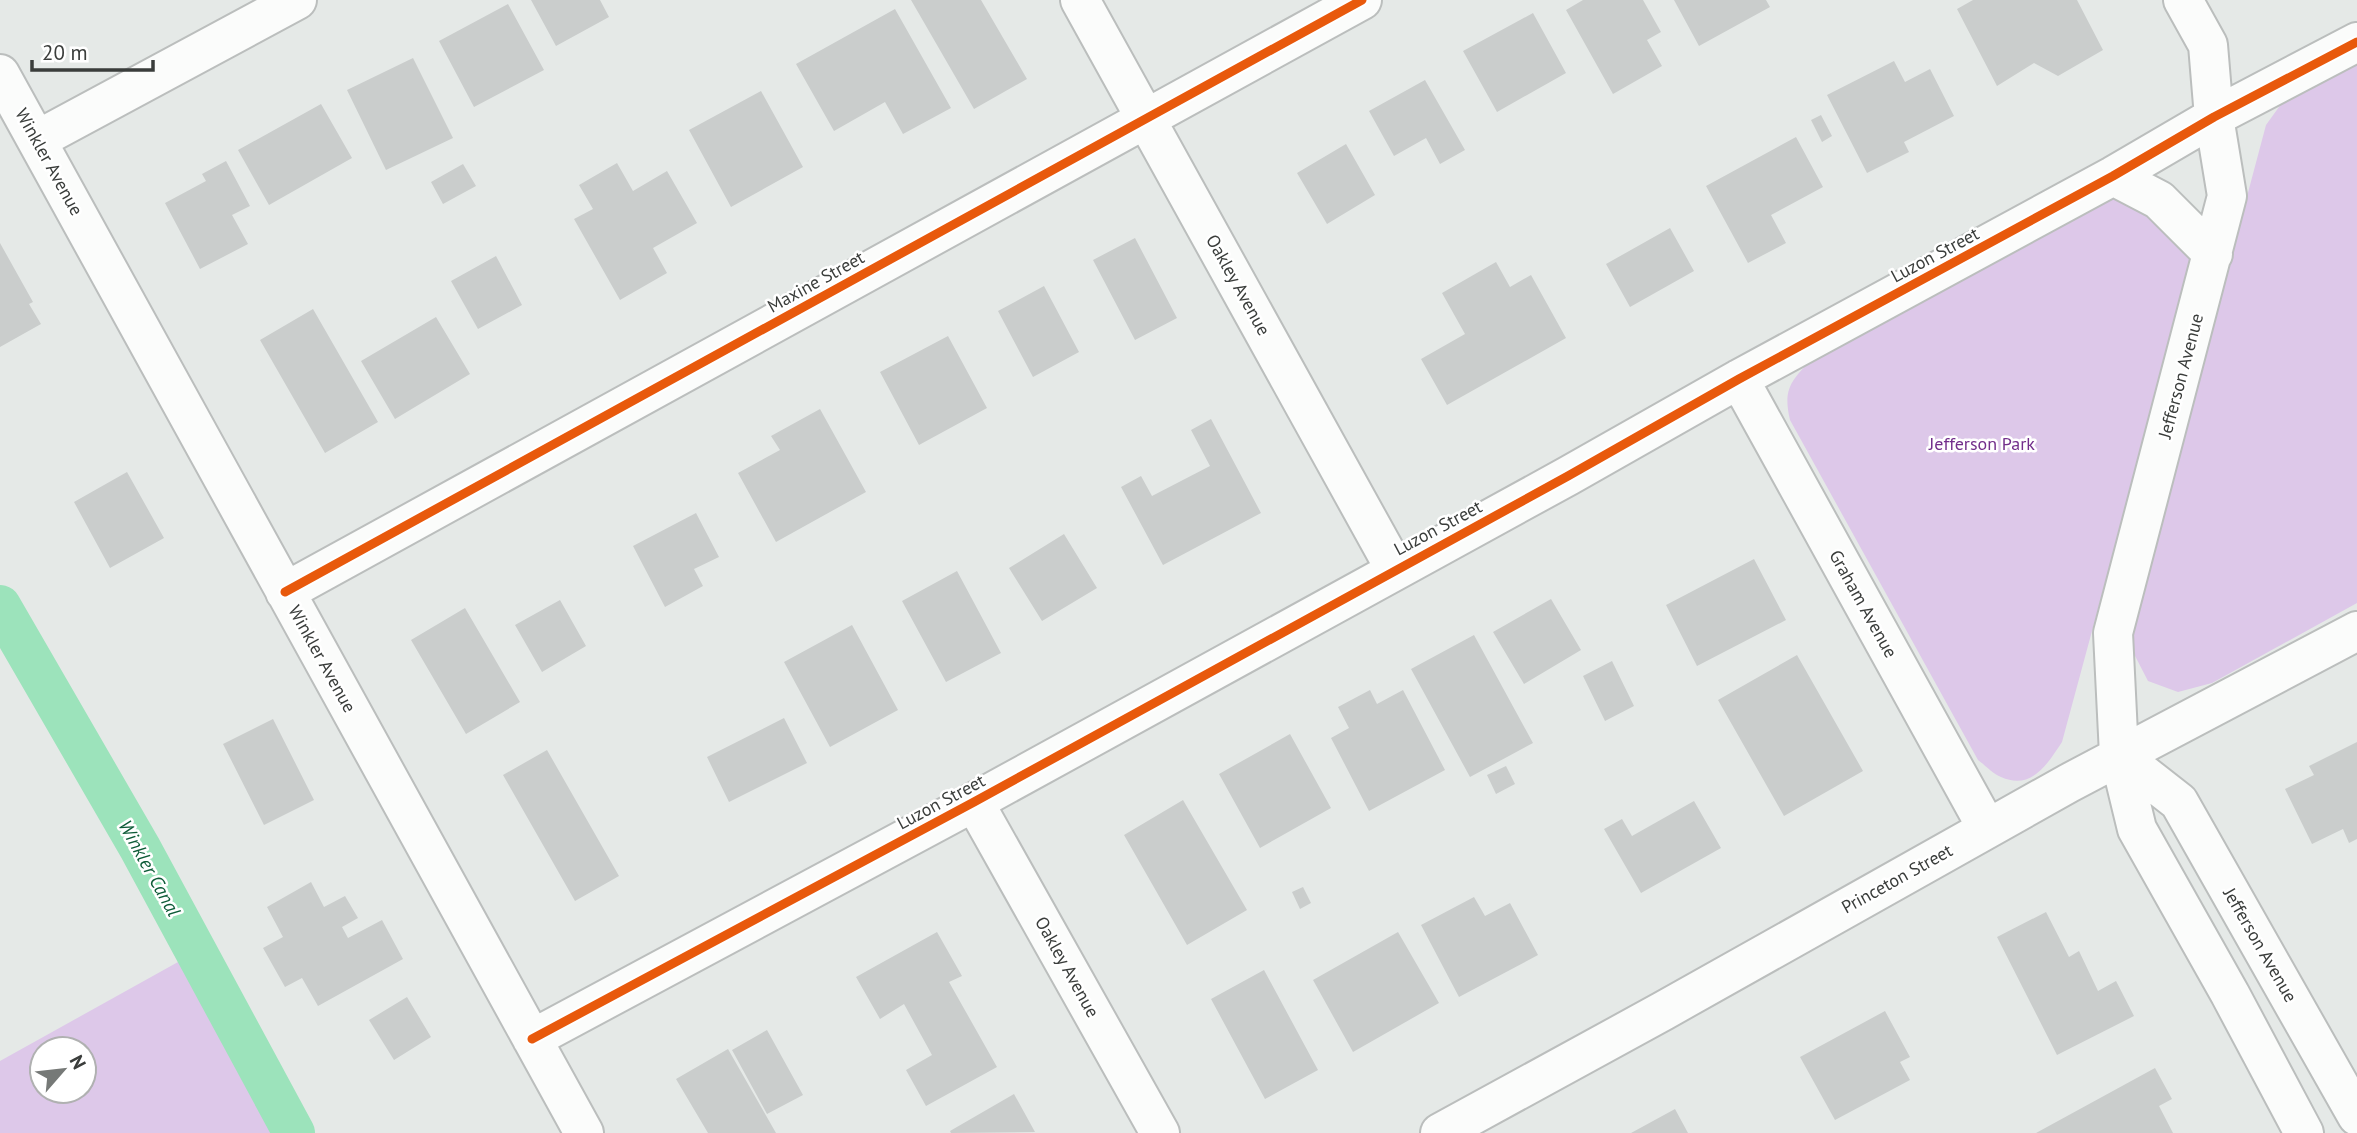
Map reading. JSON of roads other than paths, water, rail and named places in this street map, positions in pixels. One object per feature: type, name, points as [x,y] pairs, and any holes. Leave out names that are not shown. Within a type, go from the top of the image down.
[{"type":"street","points":[[37,141],[297,0]]},
{"type":"street","name":"Oakley Avenue","points":[[1080,0],[1395,569]]},
{"type":"street","name":"Maxine Street","points":[[285,592],[1362,0]]},
{"type":"street","name":"Jefferson Avenue","points":[[2183,0],[2208,45],[2214,117],[2227,196],[2113,633],[2119,755],[2137,829],[2304,1133]]},
{"type":"street","name":"Luzon Street","points":[[532,1039],[974,802],[2113,176],[2214,117],[2357,42]]},
{"type":"street","name":"Winkler Avenue","points":[[0,74],[584,1133]]},
{"type":"street","points":[[2113,176],[2159,200],[2213,254]]},
{"type":"street","name":"Graham Avenue","points":[[1740,379],[1987,828]]},
{"type":"street","name":"Princeton Street","points":[[1440,1133],[2119,755],[2357,631]]},
{"type":"street","name":"Jefferson Avenue","points":[[2119,755],[2179,802],[2357,1116]]},
{"type":"street","name":"Oakley Avenue","points":[[974,802],[1160,1133]]},
{"type":"waterway","name":"Winkler Canal","points":[[0,606],[140,848],[294,1133]]},
{"type":"park label","name":"Jefferson Park","points":[[1982,444]]}]
